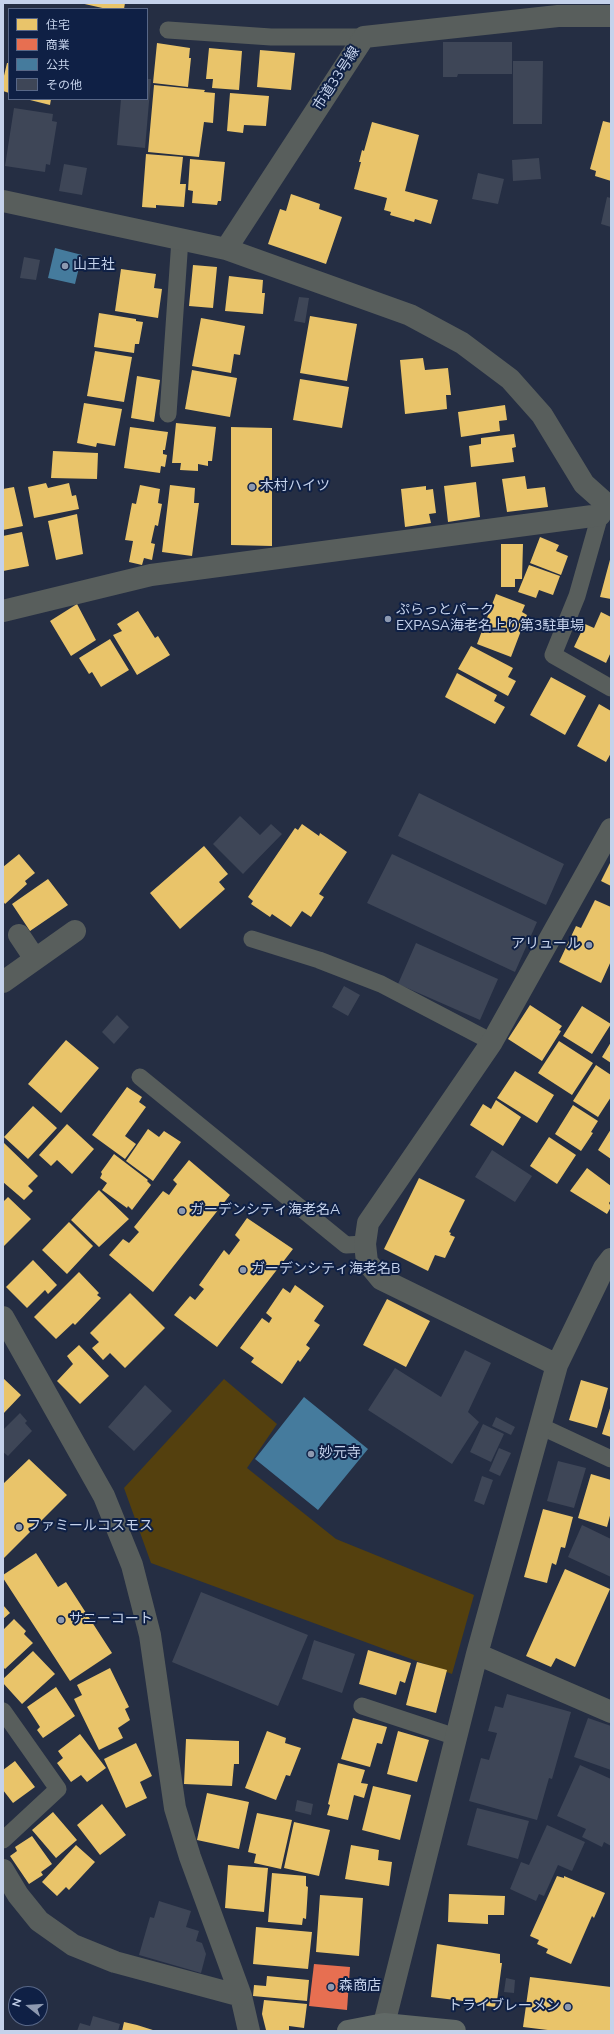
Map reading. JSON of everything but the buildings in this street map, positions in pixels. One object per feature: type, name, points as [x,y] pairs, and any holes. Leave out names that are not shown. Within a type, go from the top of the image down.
[{"type":"main road","points":[[348,2031],[384,2024],[455,2031]]},
{"type":"street","name":"市道33号線","points":[[226,249],[364,37],[558,9],[611,16]]},
{"type":"street","points":[[3,201],[226,249],[410,315],[462,342],[510,379],[542,415],[584,484],[607,510]]},
{"type":"street","points":[[3,611],[151,575],[607,510]]},
{"type":"street","points":[[557,1365],[381,1279],[367,1262],[365,1244],[368,1223],[492,1042],[611,829]]},
{"type":"street","points":[[3,982],[74,930]]},
{"type":"street","points":[[19,935],[35,959]]},
{"type":"street","points":[[384,2024],[477,1654],[557,1365],[604,1268],[611,1259]]},
{"type":"street","points":[[5,1326],[104,1496],[132,1565],[150,1634],[175,1808],[190,1857],[241,1996],[249,2031]]},
{"type":"street","points":[[477,1654],[611,1712]]},
{"type":"street","points":[[3,1870],[18,1895],[39,1922],[74,1945],[115,1962],[241,1996]]},
{"type":"lane","points":[[168,30],[271,37],[364,37]]},
{"type":"lane","points":[[168,414],[180,239]]},
{"type":"lane","points":[[607,510],[553,655],[611,688]]},
{"type":"lane","points":[[252,939],[320,960],[381,984],[492,1042]]},
{"type":"lane","points":[[140,1077],[346,1245],[365,1244]]},
{"type":"lane","points":[[540,1426],[611,1459]]},
{"type":"lane","points":[[362,1706],[456,1737]]},
{"type":"lane","points":[[3,1711],[58,1789],[3,1840]]},
{"type":"shaded area","points":[[224,1379],[277,1424],[247,1468],[336,1539],[474,1595],[452,1674],[151,1563],[124,1488]]},
{"type":"place","name":"山王社","points":[[65,266]]},
{"type":"place","name":"木村ハイツ","points":[[252,487]]},
{"type":"place","name":"ぷらっとパーク EXPASA海老名上り第3駐車場","points":[[388,619]]},
{"type":"place","name":"アリュール","points":[[589,945]]},
{"type":"place","name":"ガーデンシティ海老名A","points":[[182,1211]]},
{"type":"place","name":"ガーデンシティ海老名B","points":[[243,1270]]},
{"type":"place","name":"妙元寺","points":[[311,1454]]},
{"type":"place","name":"ファミールコスモス","points":[[19,1527]]},
{"type":"place","name":"サニーコート","points":[[61,1620]]},
{"type":"place","name":"森商店","points":[[331,1987]]},
{"type":"place","name":"トライブレーメン","points":[[568,2007]]}]
